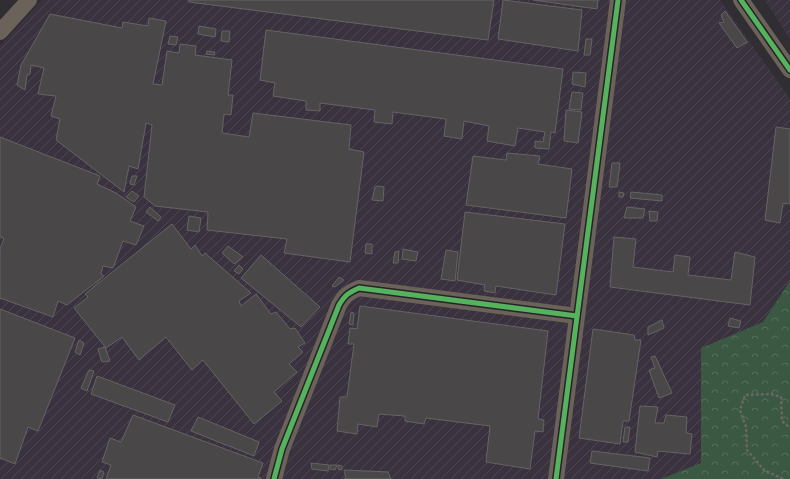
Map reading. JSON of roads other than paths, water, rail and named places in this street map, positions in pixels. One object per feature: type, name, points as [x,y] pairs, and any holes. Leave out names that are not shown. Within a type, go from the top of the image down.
[{"type":"street","points":[[0,32],[29,0]]},
{"type":"street","points":[[556,479],[618,0]]},
{"type":"street","points":[[741,0],[790,70]]},
{"type":"street","points":[[274,479],[282,449],[338,305],[344,296],[350,292],[359,288],[577,316]]}]
